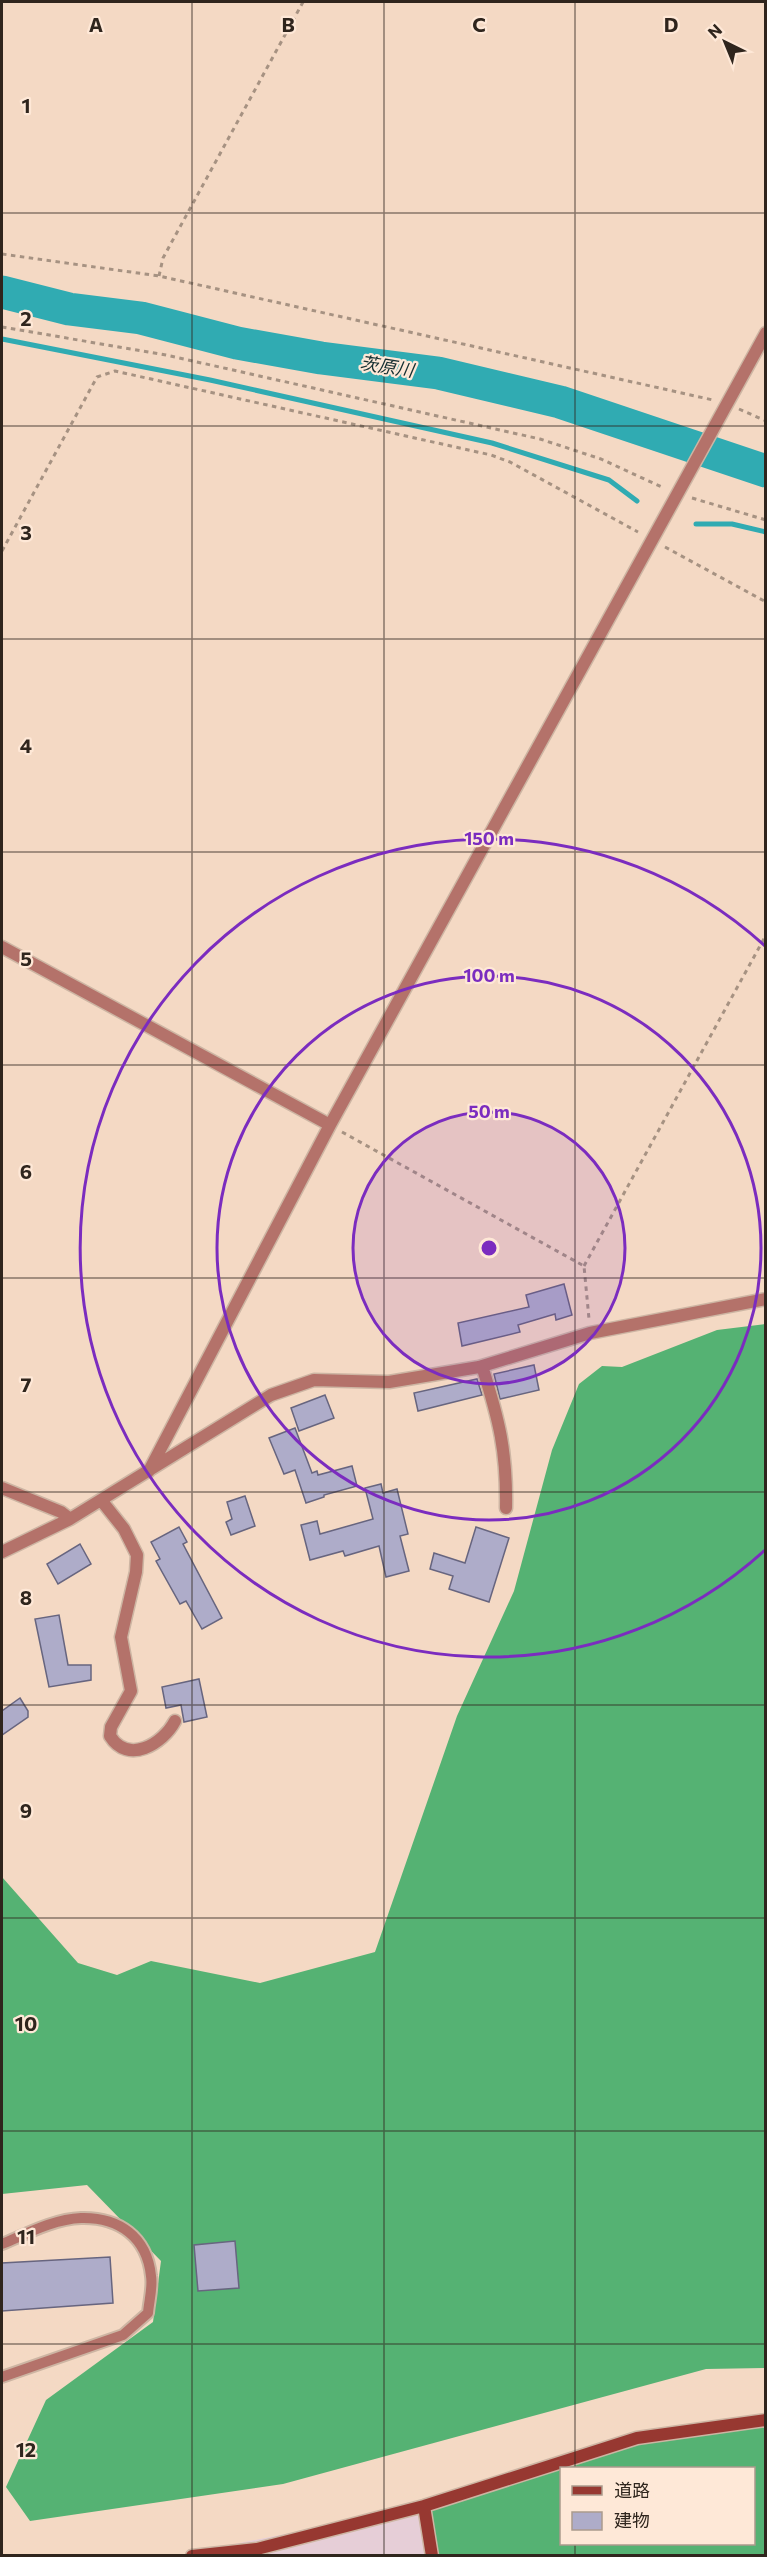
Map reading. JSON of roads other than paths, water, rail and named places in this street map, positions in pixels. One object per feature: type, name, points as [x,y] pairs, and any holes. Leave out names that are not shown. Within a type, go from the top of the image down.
[{"type":"street","points":[[149,1471],[330,1125],[765,333]]},
{"type":"street","points":[[2,948],[330,1125]]},
{"type":"street","points":[[2,1552],[70,1519],[271,1395],[298,1384],[330,1380],[343,1383],[389,1382],[482,1366],[590,1333],[765,1299]]},
{"type":"street","points":[[482,1366],[501,1427],[505,1453],[506,1508]]},
{"type":"street","points":[[2,1488],[61,1512],[70,1519]]},
{"type":"street","points":[[101,1500],[130,1538],[137,1564],[121,1638],[131,1691],[111,1727],[110,1736],[119,1745],[139,1750],[166,1736],[175,1720]]},
{"type":"street","points":[[192,2556],[257,2549],[424,2506],[638,2438],[765,2420]]},
{"type":"street","points":[[424,2506],[432,2556]]},
{"type":"lane","points":[[2,2244],[42,2227],[81,2218],[119,2225],[142,2242],[151,2277],[148,2313],[123,2335],[2,2377]]},
{"type":"waterway","name":"茨原川","points":[[2,292],[69,309],[141,318],[237,343],[321,358],[438,373],[560,402],[766,471]]},
{"type":"waterway","points":[[2,339],[210,380],[492,443],[609,480],[637,501]]},
{"type":"waterway","points":[[696,524],[732,524],[766,532]]}]
